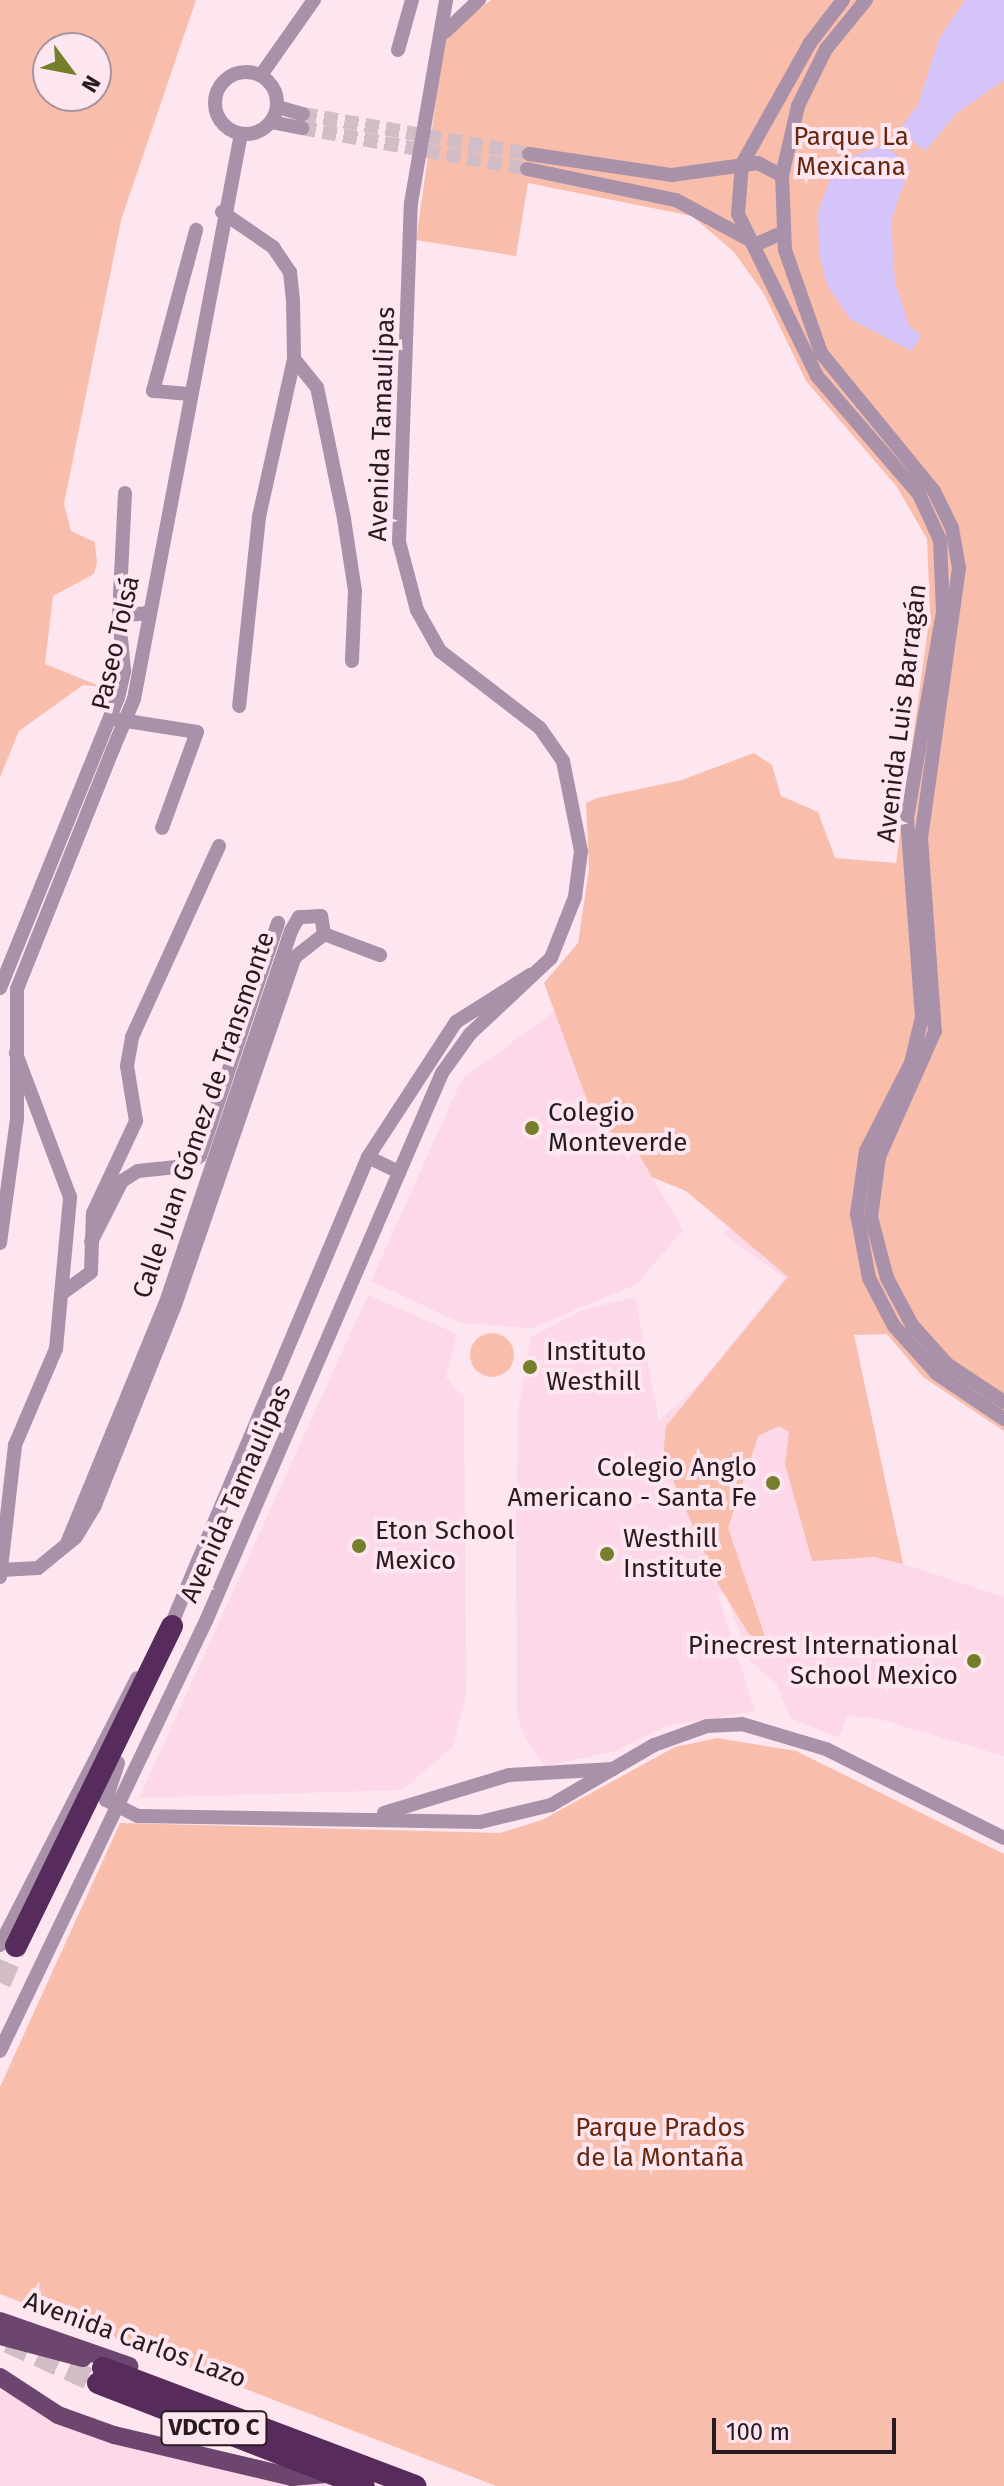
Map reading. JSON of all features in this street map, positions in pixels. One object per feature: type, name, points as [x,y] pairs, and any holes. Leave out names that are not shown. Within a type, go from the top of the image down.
[{"type":"highway","points":[[8,1946],[172,1626]]},
{"type":"highway","name":"Avenida Carlos Lazo","points":[[101,2369],[333,2465],[415,2486]]},
{"type":"highway","name":"Avenida Carlos Lazo","points":[[333,2465],[364,2486]]},
{"type":"main road","name":"Avenida Carlos Lazo","points":[[0,2321],[101,2369]]},
{"type":"main road","points":[[0,2336],[101,2369]]},
{"type":"main road","name":"Avenida Carlos Lazo","points":[[0,2377],[58,2415],[114,2435],[292,2477],[333,2465]]},
{"type":"street","points":[[261,75],[314,0]]},
{"type":"street","points":[[398,50],[412,0]]},
{"type":"street","name":"Avenida Tamaulipas","points":[[0,2051],[112,1806],[288,1439],[397,1171],[456,1053],[534,974],[563,938],[575,897],[581,851],[563,761],[540,728],[440,651],[417,610],[399,542],[411,203],[446,0]]},
{"type":"street","points":[[440,39],[479,0]]},
{"type":"street","name":"Avenida Luis Barragán","points":[[843,0],[810,43],[742,164],[737,190],[745,240],[824,387],[919,494],[947,539]]},
{"type":"street","name":"Avenida Luis Barragán","points":[[866,0],[811,77],[782,176],[782,233],[796,298],[821,353],[923,476],[947,539],[957,612],[921,838],[928,1030],[879,1157],[872,1187],[874,1236],[894,1296],[923,1339],[1004,1402]]},
{"type":"street","points":[[234,74],[261,75],[278,107],[303,121],[271,122],[241,134],[219,120],[216,93],[234,74]]},
{"type":"street","points":[[271,122],[278,107]]},
{"type":"street","name":"Paseo Tolsá","points":[[0,1243],[17,1119],[17,989],[134,699],[222,212],[241,134]]},
{"type":"street","points":[[782,176],[764,163],[656,174],[528,162],[676,200],[745,240],[765,243],[782,233]]},
{"type":"street","points":[[222,212],[273,247],[290,272],[294,359],[259,517],[239,706]]},
{"type":"street","points":[[189,394],[153,391],[196,230]]},
{"type":"street","points":[[294,359],[317,387],[344,519],[355,591],[352,661]]},
{"type":"street","points":[[0,988],[110,718],[124,671],[119,616],[125,493]]},
{"type":"street","points":[[119,616],[150,613]]},
{"type":"street","points":[[110,718],[197,732],[162,828]]},
{"type":"street","points":[[61,1294],[88,1278],[90,1242],[103,1182],[136,1121],[127,1066],[132,1037],[219,846]]},
{"type":"street","name":"Calle Juan Gómez de Transmonte","points":[[1,1570],[38,1568],[67,1543],[89,1502],[175,1305],[295,957],[324,934],[321,916],[309,912],[291,931],[168,1297],[89,1502]]},
{"type":"street","points":[[90,1242],[122,1181],[138,1171],[186,1166],[200,1156],[278,923]]},
{"type":"street","points":[[324,934],[380,955]]},
{"type":"street","name":"Avenida Tamaulipas","points":[[112,1806],[106,1790],[168,1656],[172,1626],[368,1157],[456,1022],[534,974]]},
{"type":"street","name":"Avenida Luis Barragán","points":[[928,1030],[862,1165],[861,1248],[883,1309],[913,1351],[1004,1419]]},
{"type":"street","points":[[0,1578],[15,1445],[56,1349],[70,1197],[16,1053]]},
{"type":"street","points":[[368,1157],[397,1171]]},
{"type":"street","points":[[112,1806],[138,1816],[513,1818],[707,1726],[778,1730],[1004,1838]]},
{"type":"street","points":[[377,1816],[509,1775],[618,1768]]},
{"type":"shaded area","points":[[965,0],[1004,0],[1004,80],[957,113],[925,151],[899,130],[918,105],[939,39]]},
{"type":"shaded area","points":[[884,145],[910,165],[891,221],[895,282],[909,326],[921,335],[912,351],[850,319],[827,285],[819,253],[818,212],[830,179],[848,158]]},
{"type":"shaded area","name":"Colegio Monteverde","points":[[556,1010],[683,1230],[637,1284],[532,1328],[461,1323],[371,1281],[462,1079]]},
{"type":"shaded area","points":[[752,1219],[837,1252],[903,1564],[1004,1597],[1004,1756],[879,1719],[847,1716],[839,1738],[790,1718],[776,1683],[751,1662],[726,1596],[717,1592],[755,1711],[666,1726],[616,1751],[545,1766],[528,1744],[517,1716],[516,1517],[518,1411],[531,1337],[580,1311],[635,1297],[659,1421],[699,1384],[785,1278],[722,1233]]},
{"type":"shaded area","name":"Eton School Mexico","points":[[368,1295],[457,1334],[446,1377],[464,1398],[466,1695],[453,1747],[402,1790],[139,1798]]},
{"type":"shaded area","points":[[0,2390],[40,2407],[345,2486],[0,2486]]},
{"type":"green space","points":[[0,0],[196,0],[121,220],[64,504],[71,531],[95,542],[97,563],[94,574],[53,596],[45,664],[102,687],[83,685],[19,731],[0,777]]},
{"type":"green space","name":"Parque La Mexicana","points":[[491,0],[1004,0],[1004,1431],[923,1377],[887,1334],[854,1335],[903,1564],[874,1557],[812,1561],[785,1464],[789,1432],[779,1426],[758,1436],[728,1528],[769,1648],[749,1634],[718,1584],[663,1457],[666,1426],[788,1277],[686,1191],[652,1177],[634,1146],[595,1122],[544,983],[578,943],[589,869],[586,803],[597,798],[682,780],[754,753],[772,765],[781,796],[818,812],[835,858],[896,863],[930,613],[927,539],[897,487],[806,381],[764,294],[734,252],[692,216],[528,183],[516,256],[416,240],[445,37]]},
{"type":"green space","points":[[492,1333],[508,1339],[514,1355],[508,1371],[492,1377],[476,1371],[470,1355],[476,1339]]},
{"type":"green space","name":"Parque Prados de la Montaña","points":[[717,1738],[796,1751],[1004,1854],[1004,2486],[496,2486],[0,2294],[0,2087],[120,1823],[500,1833],[542,1820],[675,1747]]},
{"type":"tunnel","points":[[303,114],[529,154]]},
{"type":"tunnel","points":[[302,128],[527,169]]},
{"type":"tunnel","points":[[0,1983],[16,1946]]},
{"type":"tunnel","points":[[8,2342],[98,2383]]},
{"type":"place","name":"Colegio Monteverde","points":[[532,1128]]},
{"type":"place","name":"Instituto Westhill","points":[[530,1367]]},
{"type":"place","name":"Colegio Anglo Americano - Santa Fe","points":[[773,1483]]},
{"type":"place","name":"Eton School Mexico","points":[[359,1546]]},
{"type":"place","name":"Westhill Institute","points":[[607,1554]]},
{"type":"place","name":"Pinecrest International School Mexico","points":[[974,1661]]}]
